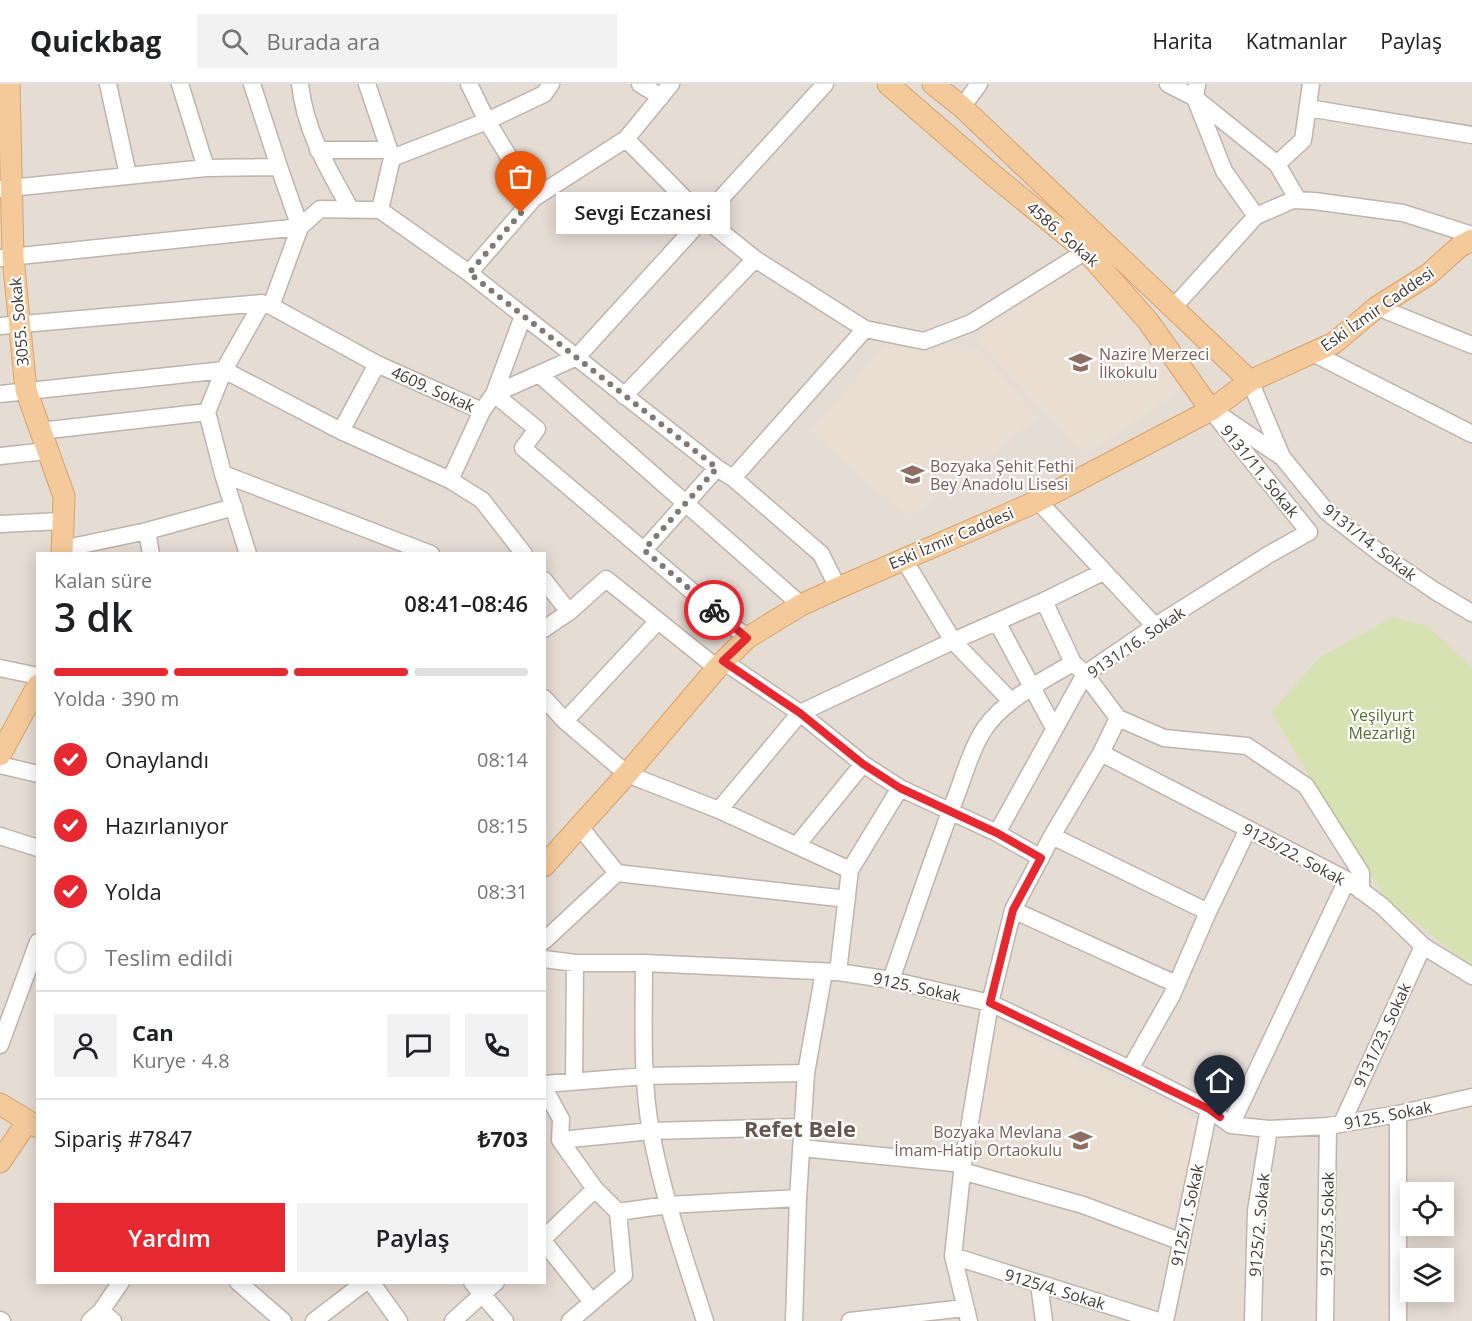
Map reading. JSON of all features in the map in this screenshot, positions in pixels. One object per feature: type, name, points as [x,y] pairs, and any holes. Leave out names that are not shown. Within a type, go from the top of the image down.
[{"type":"main road","name":"3055. Sokak","points":[[10,84],[5,189],[9,325],[26,390],[64,496],[62,551]]},
{"type":"main road","name":"4586. Sokak","points":[[888,84],[993,175],[1086,251],[1148,321],[1211,410]]},
{"type":"main road","name":"4586. Sokak","points":[[933,84],[962,107],[1250,381]]},
{"type":"main road","name":"Eski İzmir Caddesi","points":[[546,864],[580,828],[720,665],[747,638],[801,605],[903,558],[1038,501],[1211,410],[1250,381],[1334,343],[1377,307],[1429,274],[1469,244]]},
{"type":"main road","points":[[0,755],[36,689]]},
{"type":"main road","points":[[0,1104],[32,1124],[0,1162]]},
{"type":"street","points":[[108,84],[128,175]]},
{"type":"street","points":[[180,84],[206,168]]},
{"type":"street","points":[[252,84],[300,227]]},
{"type":"street","points":[[300,84],[302,102],[318,150],[351,210]]},
{"type":"street","points":[[367,84],[391,154],[380,210]]},
{"type":"street","points":[[469,84],[487,121],[534,198]]},
{"type":"street","points":[[318,150],[391,154],[487,121],[544,94],[551,84]]},
{"type":"street","points":[[469,273],[534,198],[626,139],[666,90],[640,84]]},
{"type":"street","name":"4609. Sokak","points":[[267,304],[377,364],[482,411],[494,394],[577,357],[825,84]]},
{"type":"street","points":[[962,107],[979,84]]},
{"type":"street","points":[[1168,84],[1196,91],[1277,164],[1298,200]]},
{"type":"street","points":[[1277,164],[1303,140],[1311,84]]},
{"type":"street","points":[[1196,91],[1224,171],[1256,216]]},
{"type":"street","points":[[1308,108],[1472,135]]},
{"type":"street","points":[[626,139],[704,218],[755,259],[865,330],[924,341],[971,323],[1086,251]]},
{"type":"street","points":[[5,189],[206,168],[279,167]]},
{"type":"street","points":[[1172,309],[1256,216],[1293,200],[1403,213],[1469,244]]},
{"type":"street","points":[[247,552],[223,474],[207,412],[225,370],[267,304],[300,227],[320,209],[380,210],[469,273],[624,396],[733,478],[821,554],[838,588]]},
{"type":"street","points":[[7,258],[300,227]]},
{"type":"street","points":[[624,396],[755,259]]},
{"type":"street","points":[[9,325],[267,304]]},
{"type":"street","points":[[1377,307],[1472,345]]},
{"type":"street","points":[[523,316],[494,394],[537,429],[523,448],[747,638]]},
{"type":"street","points":[[733,478],[865,330]]},
{"type":"street","points":[[1313,353],[1472,434]]},
{"type":"street","points":[[341,431],[377,364]]},
{"type":"street","points":[[0,394],[225,370],[341,431],[450,480],[482,500],[522,552]]},
{"type":"street","points":[[540,375],[801,605]]},
{"type":"street","name":"9131/14. Sokak","points":[[1250,381],[1282,457],[1327,512],[1381,554],[1472,613]]},
{"type":"street","name":"9131/14. Sokak","points":[[1211,410],[1282,457]]},
{"type":"street","name":"9131/11. Sokak","points":[[1211,410],[1309,532]]},
{"type":"street","points":[[450,480],[482,411]]},
{"type":"street","points":[[0,456],[44,441],[207,412]]},
{"type":"street","points":[[644,550],[717,468]]},
{"type":"street","points":[[223,474],[426,552]]},
{"type":"street","points":[[1038,501],[1155,626]]},
{"type":"street","points":[[62,551],[234,507]]},
{"type":"street","points":[[0,524],[62,521]]},
{"type":"street","points":[[147,531],[151,552]]},
{"type":"street","name":"9131/16. Sokak","points":[[997,833],[1054,728],[1079,668],[1155,626],[1309,532]]},
{"type":"street","points":[[903,558],[952,641],[1011,702]]},
{"type":"street","points":[[719,810],[800,713],[1103,572]]},
{"type":"street","points":[[546,628],[569,612],[606,579],[658,621],[720,665],[800,713],[863,764],[900,788],[951,810],[1041,858]]},
{"type":"street","points":[[546,583],[569,612]]},
{"type":"street","points":[[1044,601],[1079,668],[1118,718],[1164,738],[1247,746],[1306,786],[1361,873],[1361,891]]},
{"type":"street","points":[[565,721],[658,621]]},
{"type":"street","points":[[997,622],[1054,728]]},
{"type":"street","points":[[0,668],[36,676]]},
{"type":"street","points":[[891,981],[951,810],[985,727],[1032,686],[1079,668]]},
{"type":"street","points":[[546,700],[565,721],[627,774],[719,810],[850,870]]},
{"type":"street","points":[[850,1321],[967,1314],[953,1256],[962,1168],[990,1003],[1013,910],[1052,836],[1101,753],[1118,718]]},
{"type":"street","name":"9125/22. Sokak","points":[[1101,753],[1347,880],[1382,906],[1423,946],[1472,976]]},
{"type":"street","points":[[797,845],[863,764]]},
{"type":"street","points":[[0,765],[36,774]]},
{"type":"street","points":[[794,1321],[798,1198],[806,1073],[831,972],[847,898],[850,870],[900,788]]},
{"type":"street","points":[[580,828],[617,873],[847,898]]},
{"type":"street","points":[[1130,1070],[1176,984],[1248,829]]},
{"type":"street","points":[[0,836],[36,847]]},
{"type":"street","points":[[1052,836],[1208,912]]},
{"type":"street","points":[[546,939],[617,873]]},
{"type":"street","points":[[1231,1125],[1347,880]]},
{"type":"street","points":[[1013,910],[1176,984]]},
{"type":"street","name":"9131/23. Sokak","points":[[1335,1125],[1423,946]]},
{"type":"street","points":[[0,1045],[36,947]]},
{"type":"street","name":"9125. Sokak","points":[[546,959],[575,963],[644,963],[831,972],[891,981],[990,1003],[1209,1109],[1231,1125],[1269,1129],[1335,1125],[1398,1114],[1472,1097]]},
{"type":"street","points":[[574,1081],[575,963]]},
{"type":"street","points":[[644,963],[645,1076],[651,1131],[668,1204],[705,1321]]},
{"type":"street","points":[[546,1086],[574,1081],[645,1076],[806,1073]]},
{"type":"street","points":[[546,1090],[561,1119],[560,1140],[595,1189],[618,1212],[624,1275],[570,1321]]},
{"type":"street","name":"9125/1. Sokak","points":[[1166,1321],[1209,1109]]},
{"type":"street","points":[[1398,1114],[1398,1321]]},
{"type":"street","points":[[546,1129],[561,1119]]},
{"type":"street","name":"9125/3. Sokak","points":[[1325,1321],[1335,1125]]},
{"type":"street","points":[[560,1140],[651,1131],[802,1127]]},
{"type":"street","name":"9125/2. Sokak","points":[[1253,1321],[1256,1211],[1269,1129]]},
{"type":"street","points":[[801,1148],[962,1168],[1083,1205],[1182,1242]]},
{"type":"street","points":[[546,1238],[595,1189]]},
{"type":"street","points":[[618,1212],[668,1204],[798,1198]]},
{"type":"street","points":[[546,1243],[592,1302]]},
{"type":"street","name":"9125/4. Sokak","points":[[953,1256],[1158,1321]]},
{"type":"street","points":[[101,1318],[120,1284]]},
{"type":"street","points":[[240,1284],[283,1321]]},
{"type":"street","points":[[314,1321],[362,1284]]},
{"type":"street","points":[[372,1284],[399,1321]]},
{"type":"street","points":[[1039,1284],[1044,1321]]},
{"type":"street","points":[[453,1321],[477,1289],[505,1321]]},
{"type":"shaded area","points":[[0,84],[1472,84],[1472,1321],[0,1321]]},
{"type":"shaded area","name":"Nazire Merzeci İlkokulu","points":[[1082,259],[1182,389],[1085,454],[975,338]]},
{"type":"shaded area","name":"Bozyaka Şehit Fethi Bey Anadolu Lisesi","points":[[887,344],[981,351],[1037,418],[909,518],[810,431]]},
{"type":"shaded area","name":"Bozyaka Mevlana İmam-Hatip Ortaokulu","points":[[989,1016],[1198,1121],[1171,1232],[1093,1199],[964,1161]]},
{"type":"green space","name":"Yeşilyurt Mezarlığı","points":[[1392,617],[1427,626],[1472,667],[1472,963],[1458,956],[1388,900],[1348,844],[1272,712],[1319,658]]},
{"type":"way so far","points":[[521,213],[469,273],[717,468],[644,550],[714,610]]},
{"type":"place","name":"Sevgi Eczanesi","points":[[521,213]]},
{"type":"place","name":"Nazire Merzeci İlkokulu","points":[[1081,363]]},
{"type":"place","name":"Bozyaka Şehit Fethi Bey Anadolu Lisesi","points":[[912,475]]},
{"type":"place","name":"Bozyaka Mevlana İmam-Hatip Ortaokulu","points":[[1080,1141]]},
{"type":"district","name":"Refet Bele","points":[[800,1128]]},
{"type":"route","points":[[714,610],[747,638],[723,661],[800,713],[863,764],[900,788],[951,810],[1041,858],[1013,910],[990,1003],[1209,1109],[1220,1117]]}]
